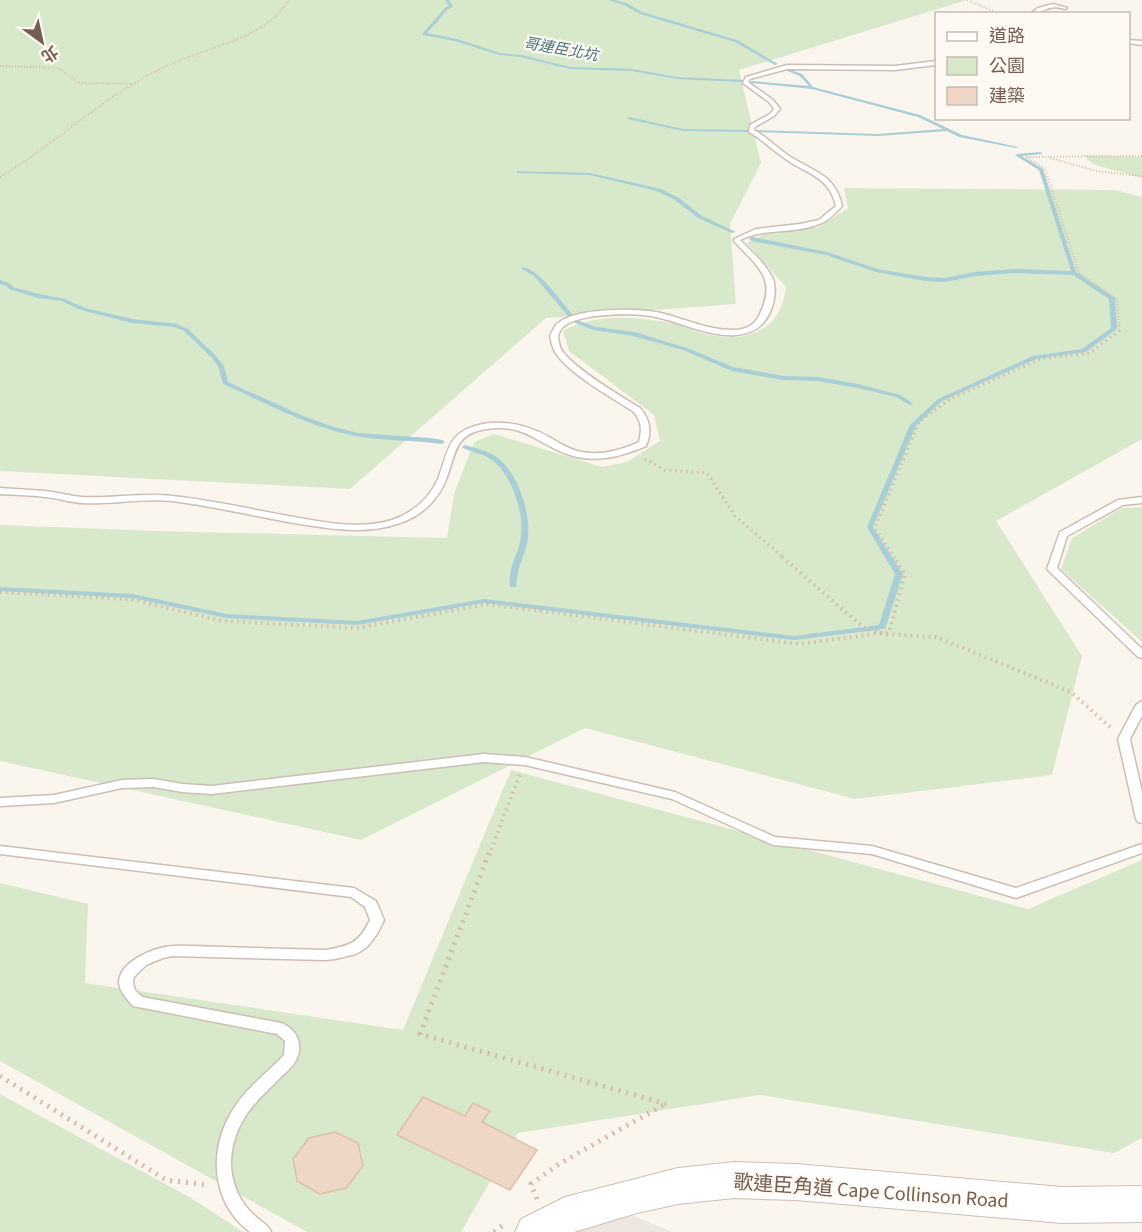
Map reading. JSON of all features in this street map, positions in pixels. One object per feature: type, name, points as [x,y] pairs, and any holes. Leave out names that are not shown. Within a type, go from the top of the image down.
[{"type":"street","name":"歌連臣角道 Cape Collinson Road","points":[[537,1218],[565,1216],[618,1200],[678,1186],[726,1180],[796,1182],[1062,1205],[1142,1204]]},
{"type":"lane","points":[[1036,12],[1046,7],[1065,8]]},
{"type":"lane","points":[[0,491],[47,494],[81,500],[162,497],[334,527],[359,528],[396,522],[425,506],[441,481],[453,443],[474,429],[496,425],[518,428],[536,434],[572,453],[593,457],[606,457],[628,451],[643,444],[647,429],[644,418],[574,366],[558,350],[554,333],[558,325],[566,320],[584,316],[638,312],[663,315],[721,331],[738,333],[751,328],[759,323],[770,303],[773,289],[768,274],[736,240],[758,230],[806,225],[822,220],[839,206],[836,193],[825,179],[785,156],[766,139],[752,131],[752,126],[772,115],[777,109],[773,103],[745,82],[748,78],[790,66],[895,68],[935,63]]},
{"type":"lane","points":[[1142,500],[1120,502],[1063,534],[1052,569],[1142,655]]},
{"type":"lane","points":[[1142,705],[1124,739],[1142,819]]},
{"type":"lane","points":[[0,802],[54,799],[122,784],[154,783],[212,790],[484,758],[525,760],[675,796],[773,841],[872,850],[1016,893],[1142,848]]},
{"type":"lane","points":[[0,850],[354,893],[371,904],[377,921],[369,939],[349,951],[325,956],[172,951],[157,953],[142,960],[131,970],[126,982],[129,994],[138,1002],[281,1029],[291,1036],[294,1047],[290,1058],[237,1114],[226,1138],[222,1163],[226,1187],[237,1210],[263,1232]]},
{"type":"path","points":[[0,177],[23,165],[103,103],[171,64],[259,29],[287,8],[289,0]]},
{"type":"path","points":[[967,0],[995,12]]},
{"type":"path","points":[[0,66],[59,68],[78,83],[136,84]]},
{"type":"path","points":[[628,451],[665,470],[707,473],[735,516],[863,627],[883,634],[889,632],[905,574],[874,528],[919,422],[950,399],[1041,359],[1089,353],[1119,331],[1117,299],[1079,273],[1044,169],[1027,158],[1142,156]]},
{"type":"path","points":[[1047,157],[1095,171],[1142,176]]},
{"type":"path","points":[[0,592],[130,598],[223,621],[357,628],[487,604],[800,644],[883,634],[936,637],[1071,692],[1124,739]]},
{"type":"path","points":[[525,760],[420,1034],[666,1104],[559,1164],[531,1184],[537,1218]]},
{"type":"path","points":[[0,1076],[166,1180],[226,1187]]},
{"type":"shaded area","points":[[623,1212],[673,1232],[571,1232]]},
{"type":"green space","points":[[0,0],[967,0],[739,70],[761,163],[730,224],[736,304],[546,318],[350,489],[0,471]]},
{"type":"green space","points":[[1084,155],[1142,157],[1142,178],[1092,164]]},
{"type":"green space","points":[[844,188],[1115,190],[1142,197],[1142,439],[996,521],[1082,656],[1052,775],[855,799],[585,728],[361,840],[0,761],[0,525],[447,538],[454,494],[474,442],[494,434],[602,467],[627,462],[660,441],[654,415],[569,351],[563,331],[589,321],[618,318],[679,325],[706,334],[725,337],[751,334],[762,330],[778,314],[786,287],[747,243],[765,234],[819,227],[848,208]]},
{"type":"green space","points":[[1142,507],[1142,642],[1061,569],[1072,538],[1122,508]]},
{"type":"green space","points":[[511,770],[1028,909],[1142,860],[1142,1138],[1114,1153],[760,1095],[518,1133],[461,1232],[307,1232],[0,1061],[0,883],[88,904],[85,983],[403,1030]]},
{"type":"green space","points":[[0,1094],[191,1198],[243,1232],[0,1232]]},
{"type":"building","points":[[423,1097],[465,1116],[473,1103],[490,1111],[482,1122],[537,1150],[510,1190],[397,1135]]},
{"type":"building","points":[[335,1132],[358,1143],[363,1166],[346,1188],[320,1194],[297,1181],[293,1159],[309,1138]]},
{"type":"waterway","name":"哥連臣北坑","points":[[447,0],[451,7],[447,8],[424,34],[456,40],[500,54],[521,56],[570,68],[632,70],[677,78],[742,81]]},
{"type":"waterway","points":[[611,0],[625,4],[641,13],[736,41],[776,64]]},
{"type":"waterway","points":[[786,69],[801,75],[812,88]]},
{"type":"waterway","name":"哥連臣北坑","points":[[752,82],[812,88]]},
{"type":"waterway","name":"哥連臣北坑","points":[[812,88],[919,116],[961,136],[1016,147]]},
{"type":"waterway","points":[[629,118],[683,130],[748,131]]},
{"type":"waterway","points":[[757,131],[878,135],[946,130]]},
{"type":"waterway","points":[[1040,153],[1017,155],[1041,169],[1074,273]]},
{"type":"waterway","points":[[519,172],[590,174],[659,190],[677,199],[700,217],[734,232]]},
{"type":"waterway","points":[[752,239],[827,254],[876,270],[925,279],[945,280],[975,274],[1014,271],[1074,273]]},
{"type":"waterway","points":[[524,268],[536,275],[570,315]]},
{"type":"waterway","points":[[0,589],[133,596],[226,616],[357,623],[484,601],[794,638],[882,627],[899,574],[870,527],[913,425],[940,400],[1035,357],[1084,351],[1114,329],[1112,298],[1074,273]]},
{"type":"waterway","points":[[0,282],[11,288],[38,296],[63,300],[83,309],[132,321],[175,325],[186,330],[214,357],[221,366],[225,383],[317,423],[358,434],[442,442]]},
{"type":"waterway","points":[[577,322],[595,329],[634,334],[685,349],[732,369],[783,378],[818,379],[858,386],[898,396],[910,403]]},
{"type":"waterway","points":[[465,447],[488,455],[499,462],[517,491],[524,515],[525,535],[514,572],[513,585]]}]
